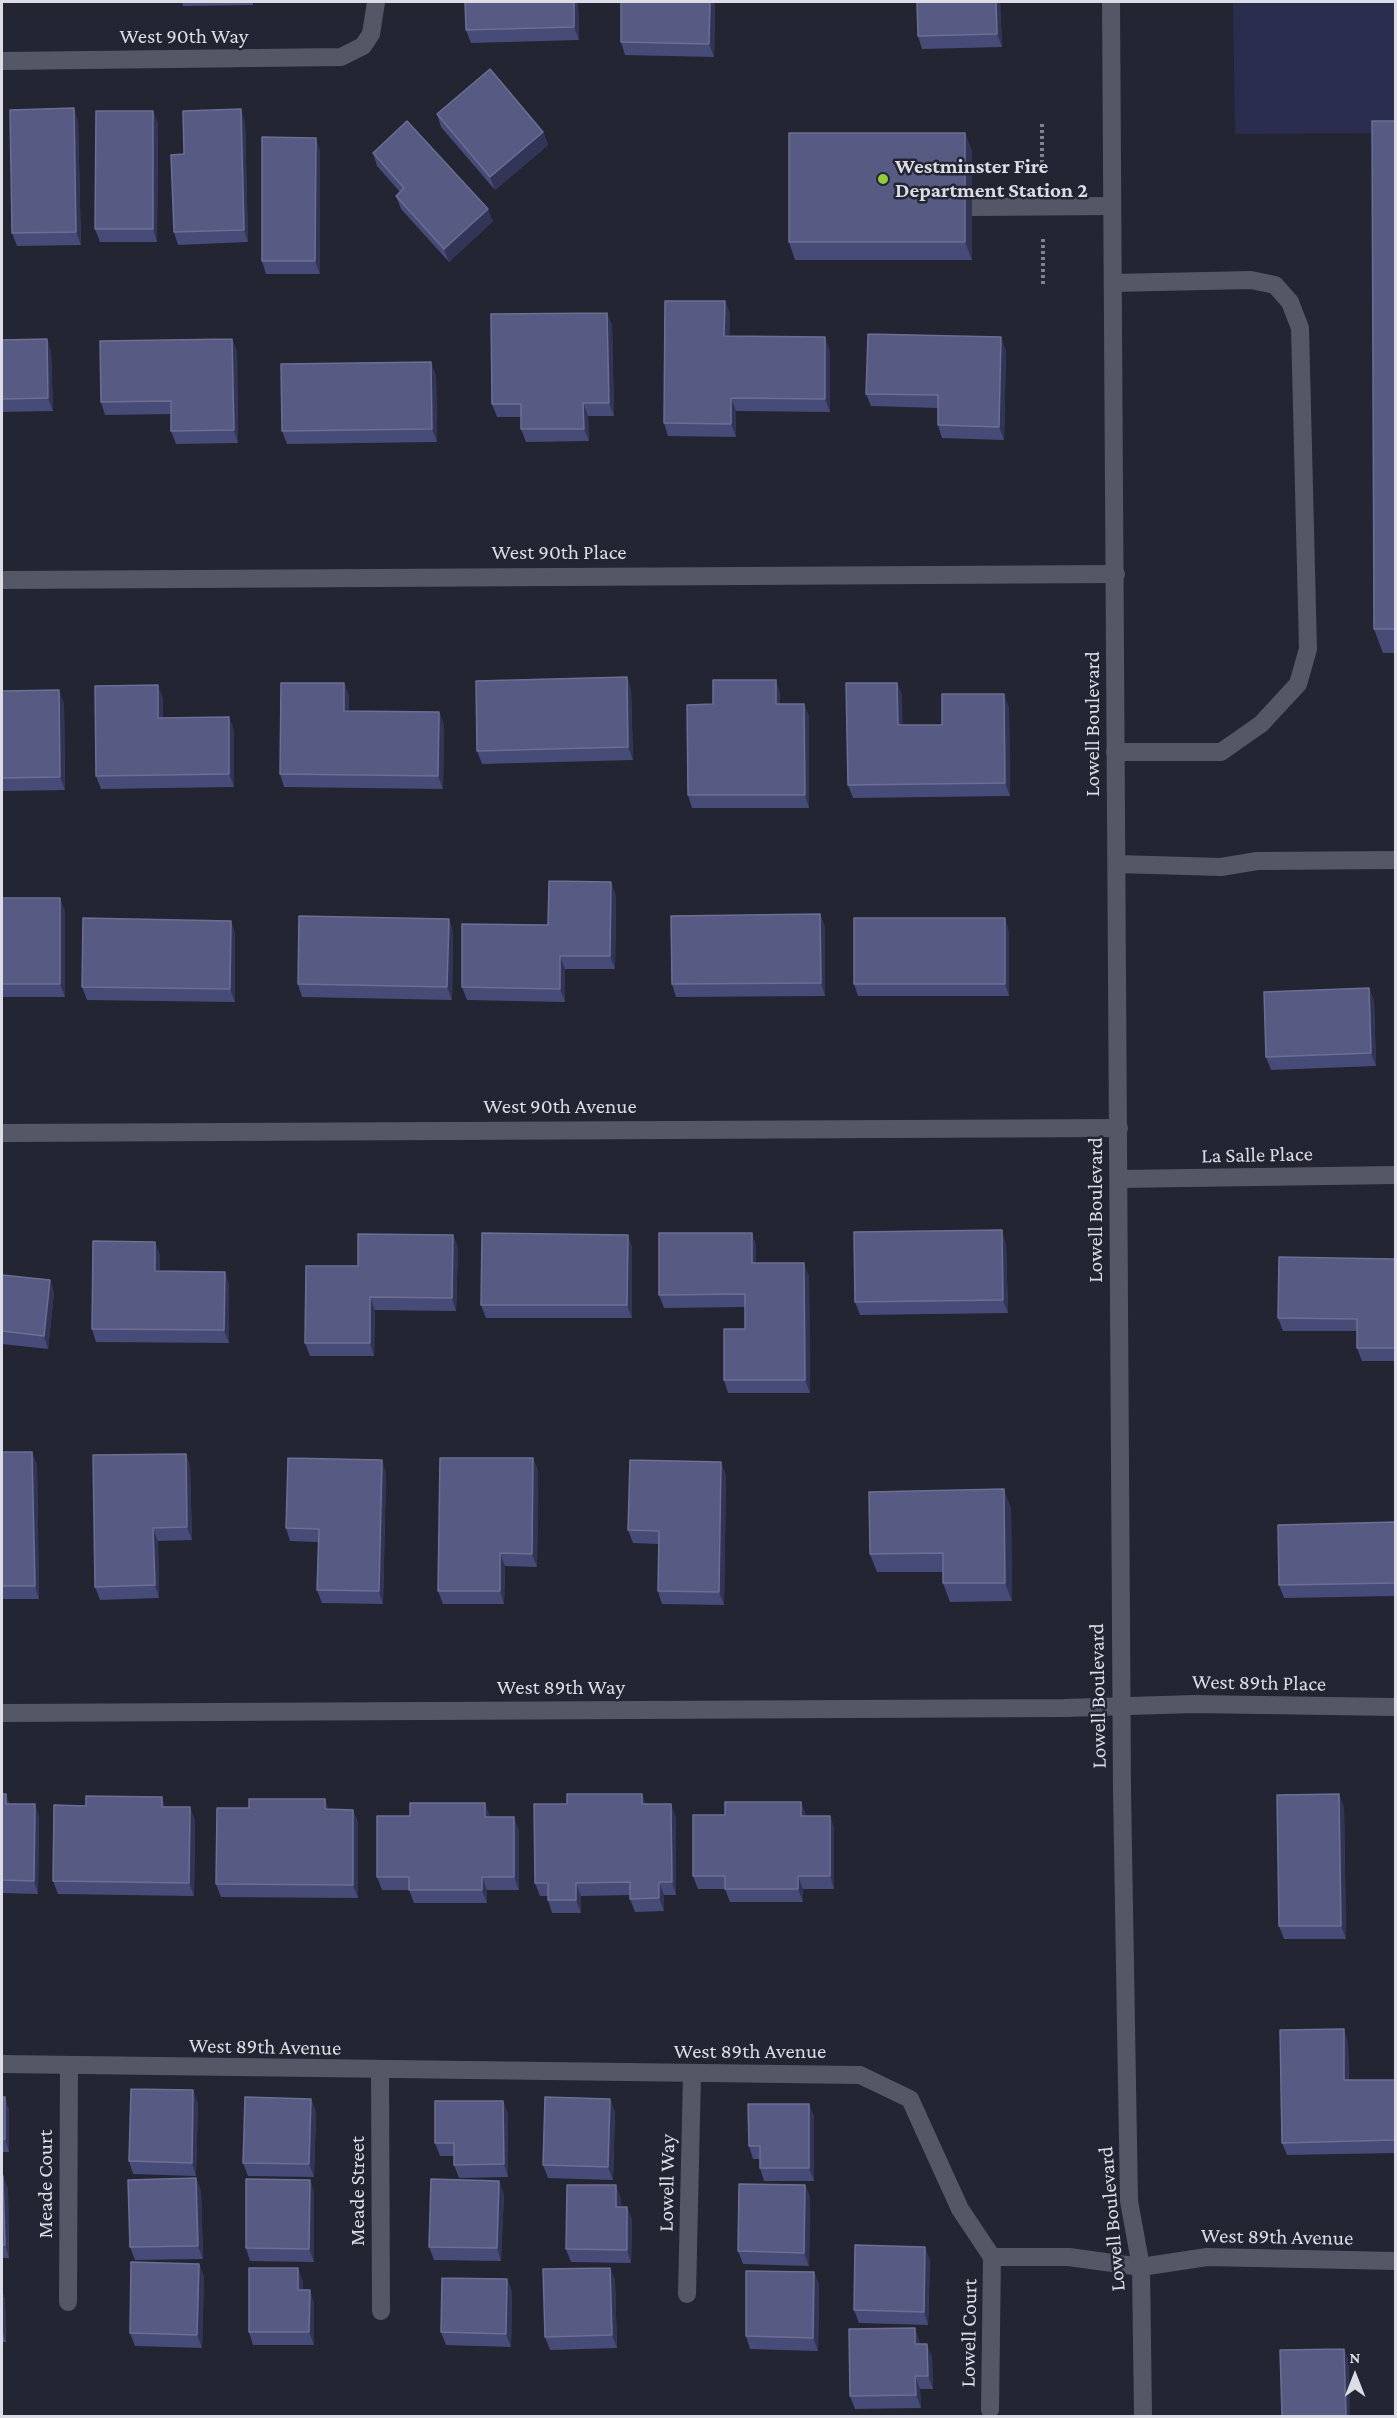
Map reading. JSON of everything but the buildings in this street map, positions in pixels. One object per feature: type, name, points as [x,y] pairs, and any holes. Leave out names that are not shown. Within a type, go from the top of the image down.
[{"type":"street","name":"West 90th Way","points":[[2,61],[341,57],[363,46],[371,34],[376,2]]},
{"type":"street","name":"Lowell Boulevard","points":[[1112,2],[1121,1705],[1128,2201],[1141,2267],[1143,2416]]},
{"type":"street","points":[[972,207],[1112,206]]},
{"type":"street","points":[[1113,283],[1251,280],[1275,285],[1290,302],[1300,328],[1308,649],[1298,684],[1261,724],[1221,752],[1115,752]]},
{"type":"street","name":"West 90th Place","points":[[2,580],[1116,574]]},
{"type":"street","points":[[1117,864],[1221,867],[1257,861],[1395,860]]},
{"type":"street","name":"West 90th Avenue","points":[[2,1133],[1119,1128]]},
{"type":"street","name":"La Salle Place","points":[[1119,1179],[1395,1175]]},
{"type":"street","name":"West 89th Place","points":[[1121,1705],[1395,1707]]},
{"type":"street","name":"West 89th Way","points":[[2,1713],[1121,1705]]},
{"type":"street","name":"West 89th Avenue","points":[[2,2064],[380,2071],[860,2075],[910,2099],[960,2209],[992,2257],[1069,2257],[1141,2267],[1207,2257],[1395,2262]]},
{"type":"street","name":"Meade Court","points":[[68,2302],[69,2066]]},
{"type":"street","name":"Meade Street","points":[[380,2071],[381,2311]]},
{"type":"street","name":"Lowell Way","points":[[687,2294],[692,2074]]},
{"type":"street","name":"Lowell Court","points":[[990,2410],[992,2257]]},
{"type":"shaded area","points":[[1233,2],[1395,2],[1395,133],[1235,134]]},
{"type":"place","name":"Westminster Fire Department Station 2","points":[[883,179]]}]
